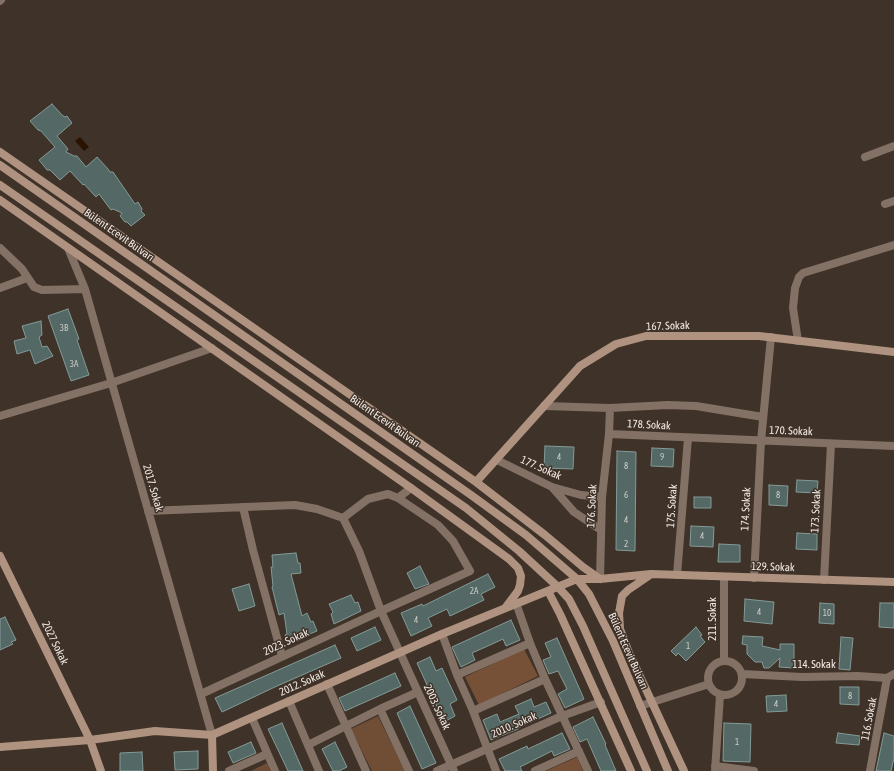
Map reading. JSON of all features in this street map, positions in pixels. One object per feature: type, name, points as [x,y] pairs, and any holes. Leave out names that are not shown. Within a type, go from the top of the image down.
[{"type":"street","points":[[866,157],[894,146]]},
{"type":"street","points":[[0,152],[476,482],[600,579]]},
{"type":"street","name":"Bülent Ecevit Bulvarı","points":[[0,165],[471,495],[526,535],[577,579],[589,594],[612,641],[668,771]]},
{"type":"street","points":[[0,185],[466,508],[519,551],[569,599],[583,626],[647,771]]},
{"type":"street","points":[[0,200],[411,488],[508,559],[518,568],[520,585],[518,591],[506,607]]},
{"type":"street","points":[[885,204],[894,201]]},
{"type":"street","points":[[798,340],[793,308],[795,288],[799,277],[803,273],[894,245]]},
{"type":"street","points":[[0,248],[22,269],[34,287],[42,290],[85,289]]},
{"type":"street","name":"2017. Sokak","points":[[68,248],[85,289],[212,735]]},
{"type":"street","points":[[0,288],[27,278]]},
{"type":"street","name":"167. Sokak","points":[[476,482],[580,366],[616,344],[646,336],[759,336],[894,352]]},
{"type":"street","name":"174. Sokak","points":[[754,578],[761,441],[771,337]]},
{"type":"street","points":[[0,416],[111,383],[212,348]]},
{"type":"street","points":[[544,406],[610,408],[668,405],[696,406],[763,417]]},
{"type":"street","name":"176. Sokak","points":[[600,579],[602,497],[610,408]]},
{"type":"street","name":"178. Sokak","points":[[608,434],[688,438]]},
{"type":"street","name":"170. Sokak","points":[[688,438],[894,446]]},
{"type":"street","name":"175. Sokak","points":[[677,575],[688,438]]},
{"type":"street","name":"173. Sokak","points":[[824,580],[831,444]]},
{"type":"street","name":"177. Sokak","points":[[497,460],[552,487],[581,495],[602,497]]},
{"type":"street","points":[[552,487],[574,512],[601,530]]},
{"type":"street","points":[[148,511],[294,505],[316,509],[343,518],[361,504],[374,497],[388,494],[398,498],[411,488]]},
{"type":"street","name":"2023. Sokak","points":[[200,694],[470,571],[454,541],[438,525],[398,498]]},
{"type":"street","points":[[243,507],[253,550],[282,656]]},
{"type":"street","name":"2003. Sokak","points":[[343,518],[359,551],[380,611],[453,768]]},
{"type":"street","name":"2027 Sokak","points":[[0,556],[90,740],[101,771]]},
{"type":"street","points":[[651,574],[622,596],[619,613],[620,629],[652,703],[684,771]]},
{"type":"street","name":"129. Sokak","points":[[600,579],[651,574],[894,582]]},
{"type":"street","name":"211. Sokak","points":[[724,577],[724,661]]},
{"type":"street","name":"2012. Sokak","points":[[0,747],[90,740],[155,731],[212,735],[400,652],[548,590],[577,579],[600,579]]},
{"type":"street","points":[[548,590],[601,702],[631,771]]},
{"type":"street","points":[[516,603],[545,679],[588,771]]},
{"type":"street","points":[[442,634],[496,771]]},
{"type":"street","points":[[612,641],[623,638]]},
{"type":"street","points":[[457,674],[530,643]]},
{"type":"street","points":[[724,661],[735,664],[742,674],[742,682],[735,692],[728,695],[720,695],[713,691],[709,684],[708,676],[711,669],[716,664],[724,661]]},
{"type":"street","name":"114. Sokak","points":[[742,674],[802,677],[891,676]]},
{"type":"street","name":"116. Sokak","points":[[870,771],[891,676]]},
{"type":"street","points":[[473,711],[545,679]]},
{"type":"street","points":[[327,684],[366,771]]},
{"type":"street","points":[[640,706],[709,684]]},
{"type":"street","points":[[308,746],[380,709],[418,692]]},
{"type":"street","points":[[720,695],[715,769],[754,771]]},
{"type":"street","points":[[289,701],[319,771]]},
{"type":"street","name":"2010. Sokak","points":[[437,771],[453,768],[487,750],[562,716],[601,702]]},
{"type":"street","points":[[380,709],[409,771]]},
{"type":"street","points":[[252,718],[275,771]]},
{"type":"street","points":[[212,735],[213,771]]},
{"type":"street","points":[[535,771],[579,750]]},
{"type":"street","points":[[229,771],[267,754]]},
{"type":"shaded area","points":[[80,137],[89,147],[84,151],[75,141]]},
{"type":"shaded area","points":[[524,649],[538,676],[479,705],[465,677]]},
{"type":"shaded area","points":[[378,716],[405,771],[372,771],[351,729]]},
{"type":"shaded area","points":[[577,757],[583,771],[546,771]]},
{"type":"shaded area","points":[[267,763],[270,771],[251,771]]},
{"type":"building","points":[[52,104],[62,115],[65,117],[67,116],[72,123],[57,136],[68,149],[66,152],[77,156],[86,167],[97,157],[110,172],[113,172],[135,204],[138,202],[142,209],[141,211],[145,215],[131,226],[120,216],[122,213],[113,209],[111,210],[99,194],[96,197],[70,171],[60,180],[50,170],[47,170],[39,160],[55,147],[30,121]]},
{"type":"building","points":[[68,309],[79,339],[77,340],[89,375],[71,381],[48,316]]},
{"type":"building","points":[[41,321],[42,335],[39,337],[42,347],[47,346],[53,356],[35,364],[30,350],[17,354],[14,341],[26,338],[22,326]]},
{"type":"building","points":[[545,446],[574,447],[573,469],[544,468]]},
{"type":"building","points":[[652,448],[674,449],[673,467],[651,466]]},
{"type":"building","points":[[617,451],[636,452],[635,551],[616,550]]},
{"type":"building","points":[[797,480],[818,481],[817,493],[796,492]]},
{"type":"building","points":[[769,485],[788,486],[787,506],[769,505]]},
{"type":"building","points":[[694,497],[711,497],[711,508],[694,508]]},
{"type":"building","points":[[691,526],[714,527],[713,547],[690,546]]},
{"type":"building","points":[[797,533],[817,534],[817,550],[796,549]]},
{"type":"building","points":[[719,544],[740,545],[740,562],[718,562]]},
{"type":"building","points":[[296,553],[298,563],[300,563],[301,573],[291,574],[302,616],[307,613],[311,622],[313,621],[317,631],[288,643],[285,635],[287,634],[284,613],[279,615],[272,587],[272,555]]},
{"type":"building","points":[[420,566],[429,584],[415,589],[407,573]]},
{"type":"building","points":[[488,574],[495,587],[481,594],[484,600],[450,616],[447,609],[428,618],[432,626],[411,636],[401,613],[422,604],[423,606]]},
{"type":"building","points":[[249,584],[255,606],[239,611],[232,589]]},
{"type":"building","points":[[351,595],[355,603],[358,602],[361,611],[334,624],[331,614],[333,612],[329,604]]},
{"type":"building","points":[[745,599],[774,602],[772,624],[744,621]]},
{"type":"building","points":[[820,603],[834,604],[834,624],[819,623]]},
{"type":"building","points":[[880,603],[894,603],[894,628],[879,627]]},
{"type":"building","points":[[5,617],[16,640],[11,642],[13,644],[0,650],[0,619]]},
{"type":"building","points":[[511,620],[520,640],[506,646],[503,639],[472,653],[475,660],[461,667],[452,647]]},
{"type":"building","points":[[375,627],[381,640],[357,651],[351,638]]},
{"type":"building","points":[[696,627],[702,635],[700,636],[705,642],[686,661],[678,653],[676,656],[671,651]]},
{"type":"building","points":[[743,636],[763,637],[762,646],[780,650],[780,644],[794,644],[794,668],[779,667],[780,658],[769,668],[764,668],[762,662],[755,662],[747,654],[747,645],[742,644]]},
{"type":"building","points":[[841,637],[853,638],[850,670],[839,669]]},
{"type":"building","points":[[557,638],[584,699],[565,708],[558,694],[567,689],[558,671],[549,674],[543,660],[551,657],[545,643]]},
{"type":"building","points":[[335,645],[341,658],[222,712],[215,698]]},
{"type":"building","points":[[430,657],[436,671],[442,668],[457,700],[450,704],[455,716],[444,722],[417,663]]},
{"type":"building","points":[[395,673],[401,686],[345,711],[339,698]]},
{"type":"building","points":[[840,687],[859,687],[859,705],[840,704]]},
{"type":"building","points":[[786,695],[787,711],[767,712],[766,696]]},
{"type":"building","points":[[531,699],[534,707],[546,702],[551,713],[491,740],[483,720],[497,714],[500,722],[519,714],[515,706]]},
{"type":"building","points":[[410,706],[436,763],[422,769],[397,713]]},
{"type":"building","points":[[593,717],[606,744],[605,745],[616,771],[601,771],[587,739],[580,742],[573,727]]},
{"type":"building","points":[[282,723],[303,771],[288,771],[268,729]]},
{"type":"building","points":[[724,723],[751,724],[750,762],[723,761]]},
{"type":"building","points":[[562,733],[570,749],[554,756],[552,751],[520,767],[522,771],[505,771],[499,759],[527,746],[528,749]]},
{"type":"building","points":[[838,733],[860,736],[859,745],[836,743]]},
{"type":"building","points":[[884,733],[894,736],[894,758],[891,771],[876,771]]},
{"type":"building","points":[[251,742],[256,753],[233,763],[228,752]]},
{"type":"building","points":[[335,742],[347,767],[339,771],[333,771],[322,749]]},
{"type":"building","points":[[198,751],[198,769],[175,770],[174,752]]},
{"type":"building","points":[[142,752],[143,771],[120,771],[120,753]]}]
